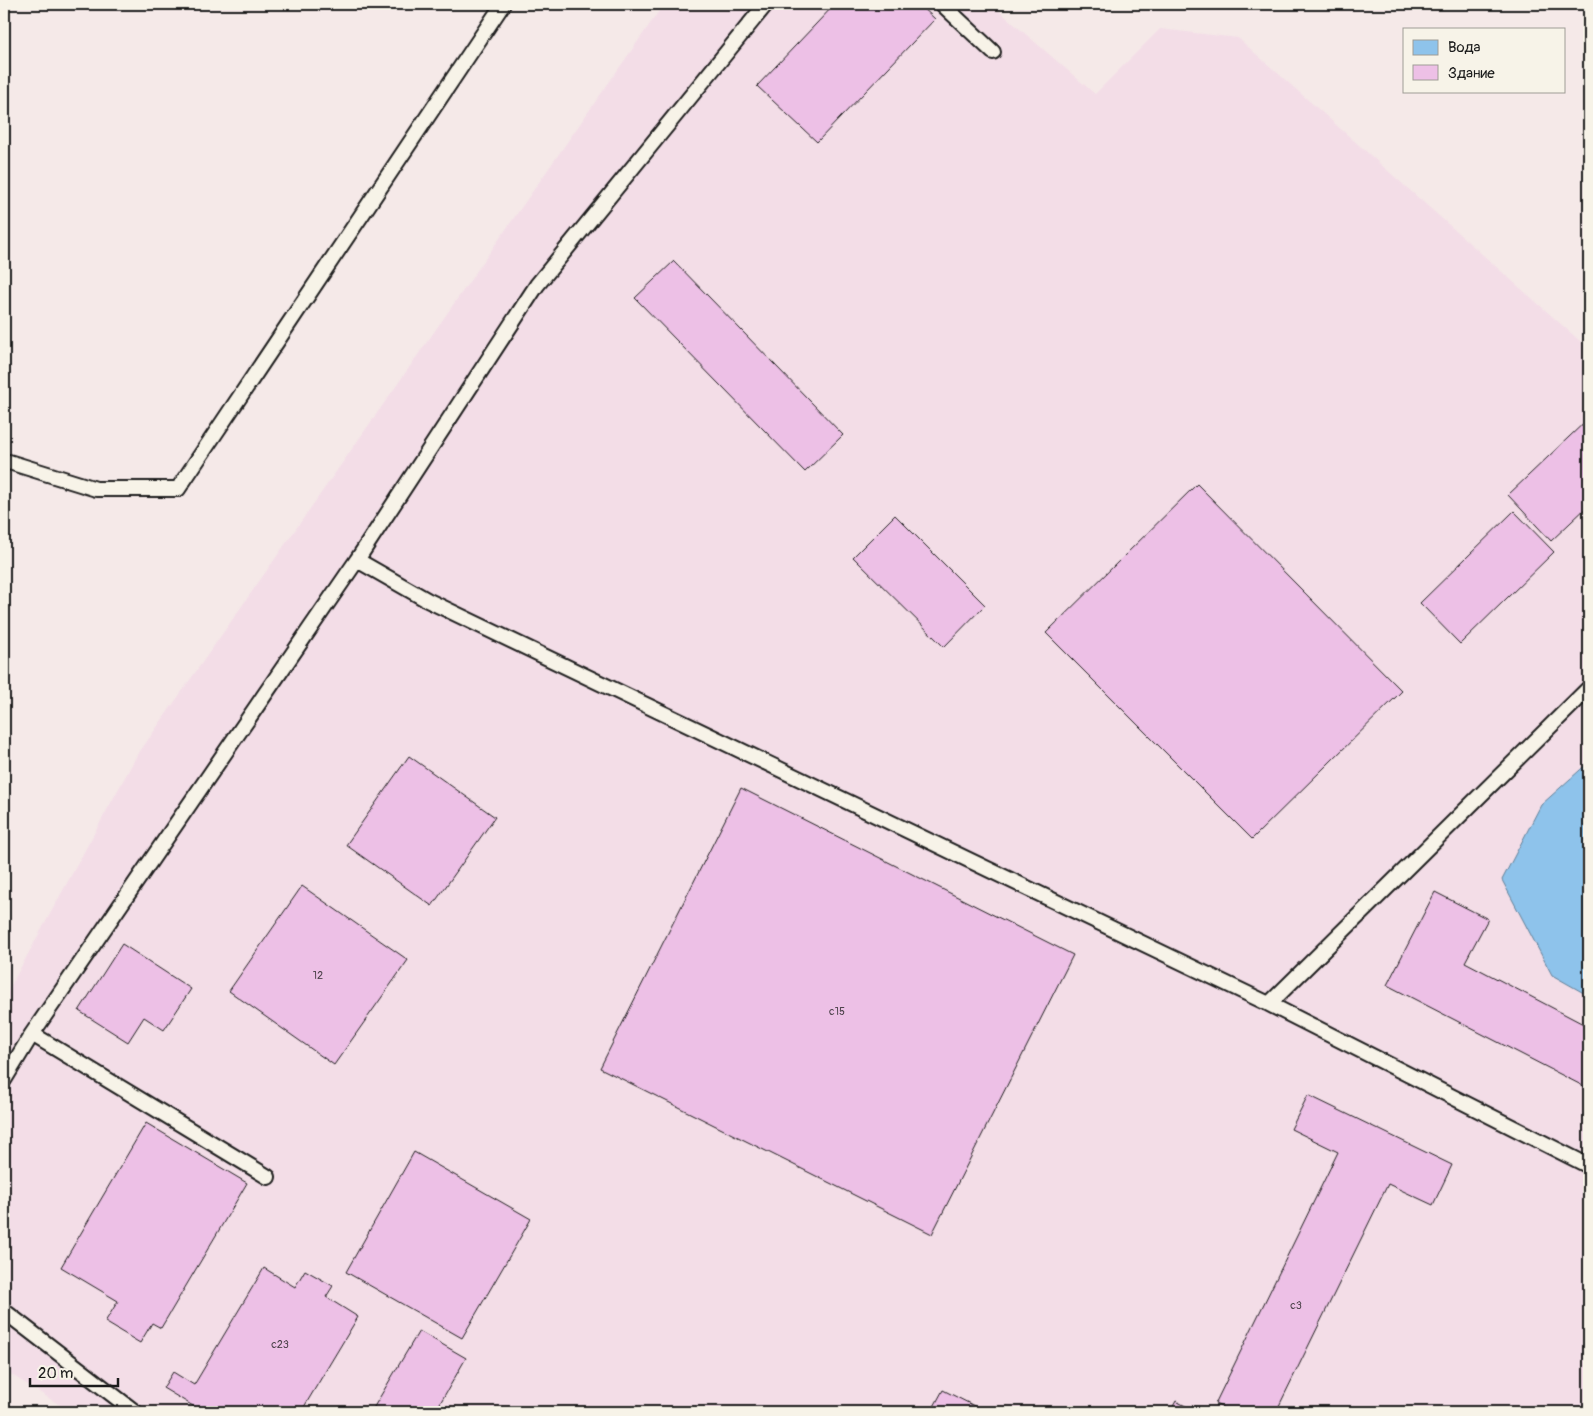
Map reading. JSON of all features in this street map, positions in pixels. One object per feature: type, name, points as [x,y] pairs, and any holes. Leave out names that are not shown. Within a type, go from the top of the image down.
[{"type":"lane","points":[[4,464],[9,462],[96,489],[178,489],[503,4]]},
{"type":"lane","points":[[4,1080],[32,1034],[357,560],[537,285],[766,4]]},
{"type":"lane","points":[[942,4],[993,52]]},
{"type":"lane","points":[[357,560],[436,604],[1269,1004],[1589,1166]]},
{"type":"lane","points":[[1269,1004],[1589,688]]},
{"type":"lane","points":[[32,1034],[268,1177]]},
{"type":"lane","points":[[4,1311],[134,1412]]},
{"type":"shaded area","points":[[664,4],[991,4],[1095,94],[1160,29],[1238,38],[1589,349],[1589,1412],[71,1412],[4,1370],[4,998],[136,757]]},
{"type":"water","points":[[1589,762],[1589,996],[1552,975],[1502,880],[1541,805]]},
{"type":"building","points":[[835,4],[919,4],[935,19],[817,142],[757,86]]},
{"type":"building","points":[[674,261],[843,435],[805,472],[635,298]]},
{"type":"building","points":[[1589,418],[1589,505],[1551,541],[1508,495]]},
{"type":"building","points":[[1197,484],[1402,691],[1252,839],[1046,633]]},
{"type":"building","points":[[1514,511],[1554,552],[1460,644],[1420,603]]},
{"type":"building","points":[[895,515],[985,605],[944,647],[853,557]]},
{"type":"building","points":[[409,756],[495,817],[432,906],[346,845]]},
{"type":"building","points":[[741,788],[1073,955],[932,1234],[600,1068]]},
{"type":"building","points":[[302,886],[408,960],[334,1065],[229,991]]},
{"type":"building","points":[[1435,892],[1488,919],[1465,962],[1589,1027],[1589,1089],[1387,985]]},
{"type":"building","points":[[122,944],[191,989],[164,1030],[144,1017],[128,1042],[79,1011]]},
{"type":"building","points":[[1308,1095],[1452,1165],[1433,1205],[1388,1184],[1276,1412],[1232,1412],[1215,1404],[1338,1152],[1291,1129]]},
{"type":"building","points":[[146,1123],[247,1183],[161,1328],[152,1323],[140,1343],[105,1322],[118,1301],[61,1267]]},
{"type":"building","points":[[414,1152],[531,1219],[462,1338],[346,1272]]},
{"type":"building","points":[[264,1268],[295,1287],[305,1270],[333,1286],[326,1297],[358,1317],[301,1412],[203,1412],[163,1388],[173,1372],[194,1385]]},
{"type":"building","points":[[419,1331],[466,1358],[435,1412],[371,1412]]},
{"type":"building","points":[[943,1390],[986,1412],[931,1412]]},
{"type":"building","points":[[1176,1401],[1197,1412],[1170,1412]]}]
